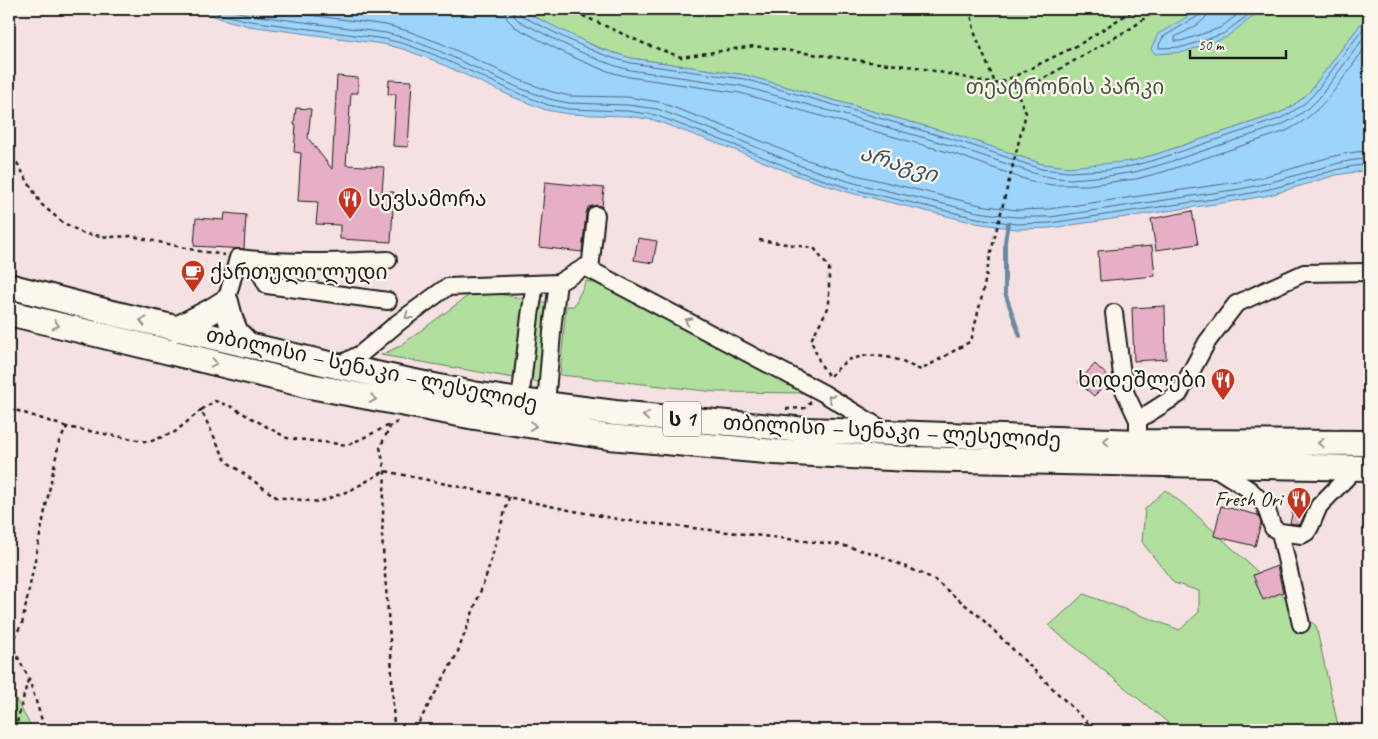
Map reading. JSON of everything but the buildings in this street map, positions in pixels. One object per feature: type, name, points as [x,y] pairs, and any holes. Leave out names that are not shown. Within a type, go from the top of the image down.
[{"type":"highway","name":"თბილისი — სენაკი — ლესელიძე","points":[[9,286],[177,329],[337,366],[474,394],[615,413],[807,430],[887,433],[1138,431],[1369,444]]},
{"type":"highway","points":[[177,329],[226,302],[236,333],[248,345]]},
{"type":"highway","name":"თბილისი — სენაკი — ლესელიძე","points":[[9,313],[310,386],[475,417],[609,437],[775,452],[909,459],[1362,468]]},
{"type":"lane","points":[[587,269],[596,215]]},
{"type":"lane","points":[[226,302],[238,258],[260,261],[388,260]]},
{"type":"lane","points":[[260,261],[261,274],[267,285],[388,301]]},
{"type":"lane","points":[[337,366],[362,353],[399,322],[447,287],[558,284],[587,269]]},
{"type":"lane","points":[[587,269],[823,393],[887,433]]},
{"type":"lane","points":[[1114,313],[1124,390],[1138,431],[1179,394],[1207,342],[1236,304],[1304,273],[1369,272]]},
{"type":"lane","points":[[520,401],[535,284]]},
{"type":"lane","points":[[546,404],[558,284]]},
{"type":"lane","points":[[1212,466],[1250,490],[1265,505],[1274,528],[1280,532],[1302,535],[1306,532],[1319,506],[1362,468]]},
{"type":"lane","points":[[1280,532],[1301,624]]},
{"type":"path","points":[[568,9],[645,44],[680,57],[754,46],[870,62],[916,66],[996,84],[1080,44],[1134,9]]},
{"type":"path","points":[[970,9],[975,34],[996,84]]},
{"type":"path","points":[[1014,88],[1032,85],[1133,27],[1157,9]]},
{"type":"path","points":[[759,240],[814,248],[829,268],[829,306],[811,340],[820,362],[829,377],[847,360],[868,355],[893,358],[921,370],[971,341],[1026,113],[1010,78]]},
{"type":"path","points":[[9,161],[17,163],[41,204],[62,222],[84,234],[110,237],[132,236],[238,258]]},
{"type":"path","points":[[9,408],[67,427],[150,442],[175,432],[215,401],[230,406],[287,438],[348,445],[428,408]]},
{"type":"path","points":[[201,410],[226,461],[276,497],[320,502],[351,490],[385,471],[623,520],[841,545],[876,554],[932,578],[978,615],[1095,730]]},
{"type":"path","points":[[391,425],[380,448],[385,471],[382,536],[391,652],[394,730]]},
{"type":"path","points":[[46,730],[29,679],[9,641],[22,624],[59,442],[67,427]]},
{"type":"path","points":[[416,730],[457,654],[487,574],[509,497]]},
{"type":"path","points":[[15,730],[29,679]]},
{"type":"green space","name":"თეატრონის პარკი","points":[[519,9],[1369,9],[1369,13],[1310,91],[1286,110],[1132,161],[1070,167],[1042,164],[963,137],[745,75],[631,58],[616,54],[588,43]]},
{"type":"green space","points":[[586,281],[598,284],[809,393],[716,392],[560,375],[566,306],[574,306]]},
{"type":"green space","points":[[476,290],[561,305],[554,385],[381,355],[400,346]]},
{"type":"green space","points":[[1165,490],[1191,510],[1316,626],[1339,730],[1177,730],[1049,626],[1084,594],[1180,630],[1199,612],[1199,591],[1174,583],[1142,542],[1145,509]]},
{"type":"green space","points":[[9,687],[33,730],[9,730]]},
{"type":"water","name":"არაგვი","points":[[196,9],[519,9],[598,48],[631,58],[745,75],[963,137],[1042,164],[1069,167],[1132,161],[1286,110],[1310,91],[1369,13],[1369,170],[1336,175],[1270,195],[1242,200],[1051,228],[1016,229],[976,223],[851,193],[798,176],[654,120],[627,116],[568,114],[546,110],[433,60],[403,49],[383,44],[249,26],[222,19]]},
{"type":"water","points":[[1201,9],[1288,9],[1272,14],[1259,12],[1225,38],[1184,52],[1155,54],[1151,49],[1158,34]]},
{"type":"waterway","points":[[1008,223],[1005,242],[1005,293],[1020,336]]},
{"type":"place","name":"სევსამორა","points":[[350,220]]},
{"type":"place","name":"ქართული ლუდი","points":[[193,293]]},
{"type":"place","name":"ხიდეშლები","points":[[1223,401]]},
{"type":"place","name":"Fresh Ori","points":[[1299,520]]}]
